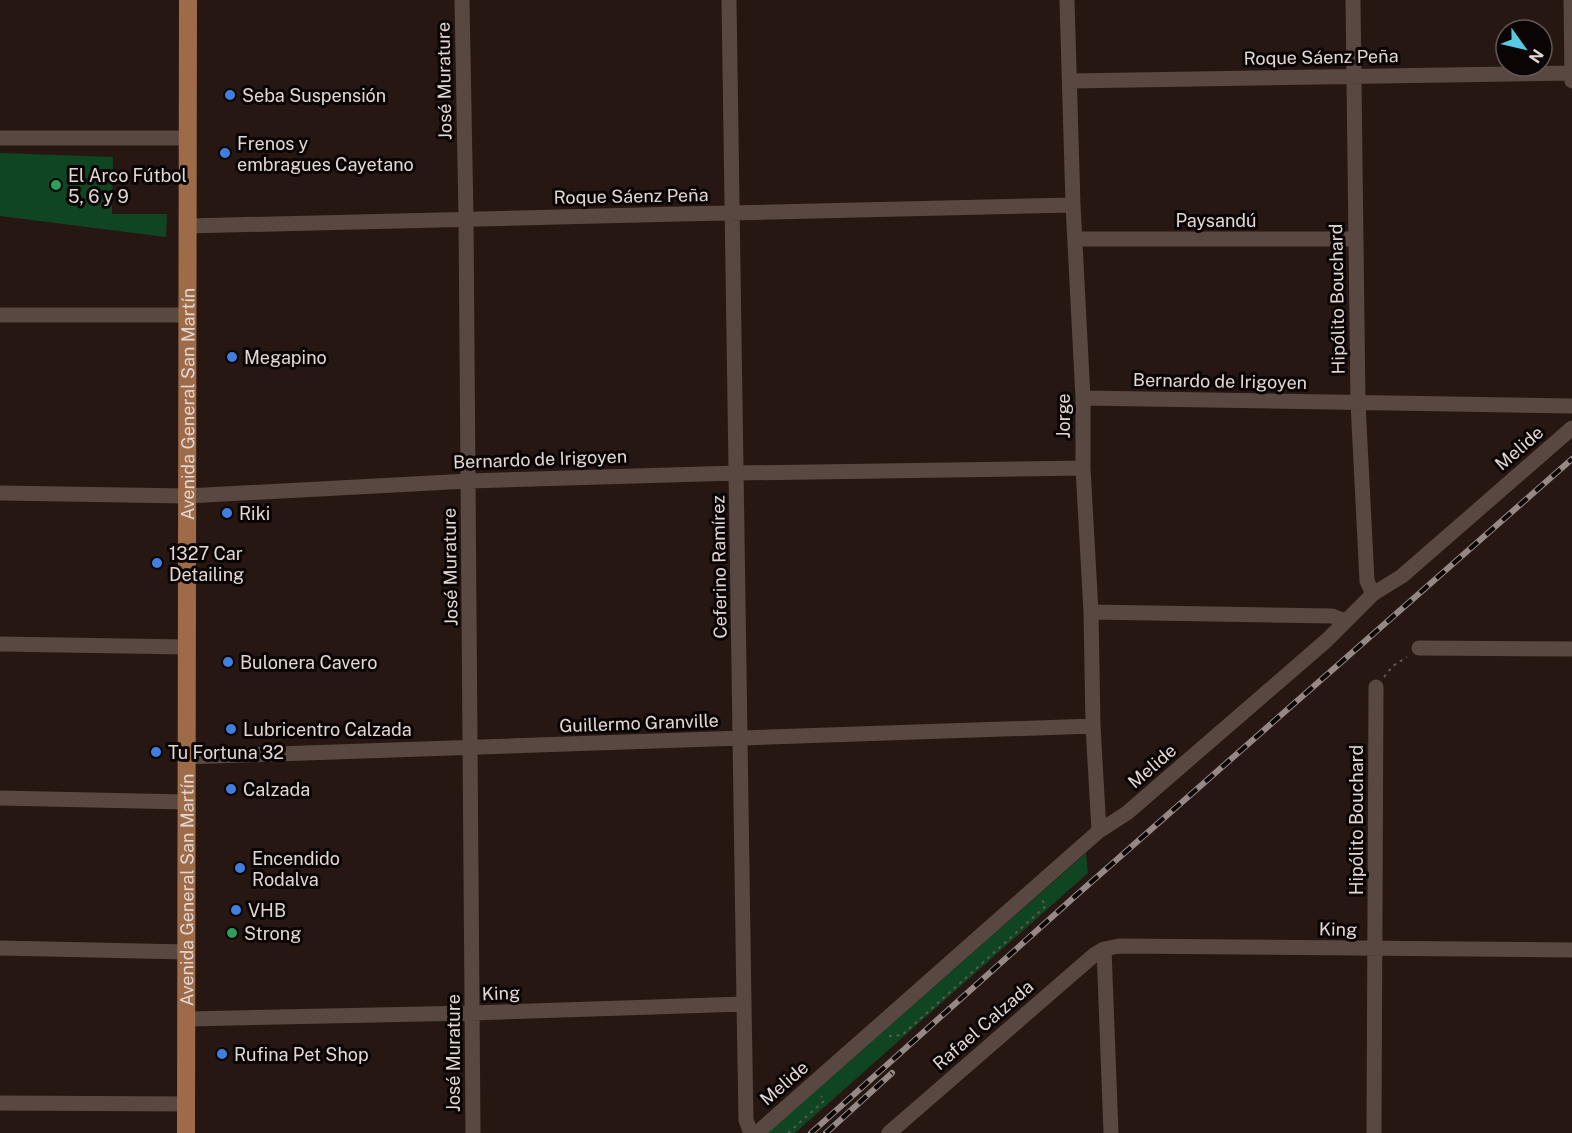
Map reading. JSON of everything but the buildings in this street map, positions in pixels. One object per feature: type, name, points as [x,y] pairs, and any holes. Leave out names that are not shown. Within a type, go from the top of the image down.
[{"type":"main road","name":"Avenida General San Martín","points":[[186,1133],[188,0]]},
{"type":"street","name":"José Murature","points":[[462,0],[469,481],[473,1133]]},
{"type":"street","name":"Ceferino Ramírez","points":[[729,0],[746,1120],[750,1133]]},
{"type":"street","name":"Jorge","points":[[1067,0],[1073,205],[1083,398],[1083,468],[1099,831]]},
{"type":"street","name":"Hipólito Bouchard","points":[[1353,0],[1358,403],[1366,581],[1373,594]]},
{"type":"street","points":[[1571,0],[1572,81]]},
{"type":"street","name":"Roque Sáenz Peña","points":[[1070,81],[1572,73]]},
{"type":"street","points":[[0,138],[188,138]]},
{"type":"street","name":"Roque Sáenz Peña","points":[[188,226],[466,218],[731,215],[1073,205]]},
{"type":"street","name":"Paysandú","points":[[1076,239],[1356,239]]},
{"type":"street","points":[[0,315],[188,315]]},
{"type":"street","name":"Bernardo de Irigoyen","points":[[1083,398],[1572,406]]},
{"type":"street","name":"Melide","points":[[757,1133],[1099,831],[1127,813],[1327,640],[1373,594],[1402,576],[1572,428]]},
{"type":"street","name":"Bernardo de Irigoyen","points":[[0,493],[187,496],[469,481],[737,473],[1083,468]]},
{"type":"street","points":[[1091,612],[1332,616],[1345,621]]},
{"type":"street","points":[[0,644],[186,647]]},
{"type":"street","points":[[1419,648],[1572,649]]},
{"type":"street","name":"Hipólito Bouchard","points":[[1374,1133],[1376,687]]},
{"type":"street","name":"Guillermo Granville","points":[[186,757],[1093,726]]},
{"type":"street","points":[[0,798],[186,802]]},
{"type":"street","name":"King","points":[[1104,949],[1119,946],[1572,950]]},
{"type":"street","points":[[0,948],[187,952]]},
{"type":"street","points":[[1104,949],[1111,1133]]},
{"type":"street","name":"Rafael Calzada","points":[[889,1133],[1094,955],[1104,949]]},
{"type":"street","name":"King","points":[[188,1019],[744,1004]]},
{"type":"street","points":[[0,1103],[187,1104]]},
{"type":"path","points":[[1376,687],[1393,666],[1419,648]]},
{"type":"path","points":[[888,1036],[902,1035],[1046,906],[1042,899]]},
{"type":"path","points":[[788,1133],[824,1101],[820,1094]]},
{"type":"green space","name":"El Arco Fútbol 5, 6 y 9","points":[[0,153],[113,157],[112,214],[167,214],[166,237],[0,216]]},
{"type":"green space","points":[[1086,853],[1088,873],[795,1133],[768,1133]]},
{"type":"railway","points":[[811,1133],[1072,899],[1572,459]]},
{"type":"railway","points":[[826,1133],[892,1073]]},
{"type":"place","name":"Seba Suspensión","points":[[230,95]]},
{"type":"place","name":"Frenos y embragues Cayetano","points":[[225,153]]},
{"type":"place","name":"El Arco Fútbol 5, 6 y 9","points":[[56,185]]},
{"type":"place","name":"Megapino","points":[[232,357]]},
{"type":"place","name":"Riki","points":[[227,513]]},
{"type":"place","name":"1327 Car Detailing","points":[[157,563]]},
{"type":"place","name":"Bulonera Cavero","points":[[228,662]]},
{"type":"place","name":"Lubricentro Calzada","points":[[231,729]]},
{"type":"place","name":"Tu Fortuna 32","points":[[156,752]]},
{"type":"place","name":"Calzada","points":[[231,789]]},
{"type":"place","name":"Encendido Rodalva","points":[[240,868]]},
{"type":"place","name":"VHB","points":[[236,910]]},
{"type":"place","name":"Strong","points":[[232,933]]},
{"type":"place","name":"Rufina Pet Shop","points":[[222,1054]]}]
